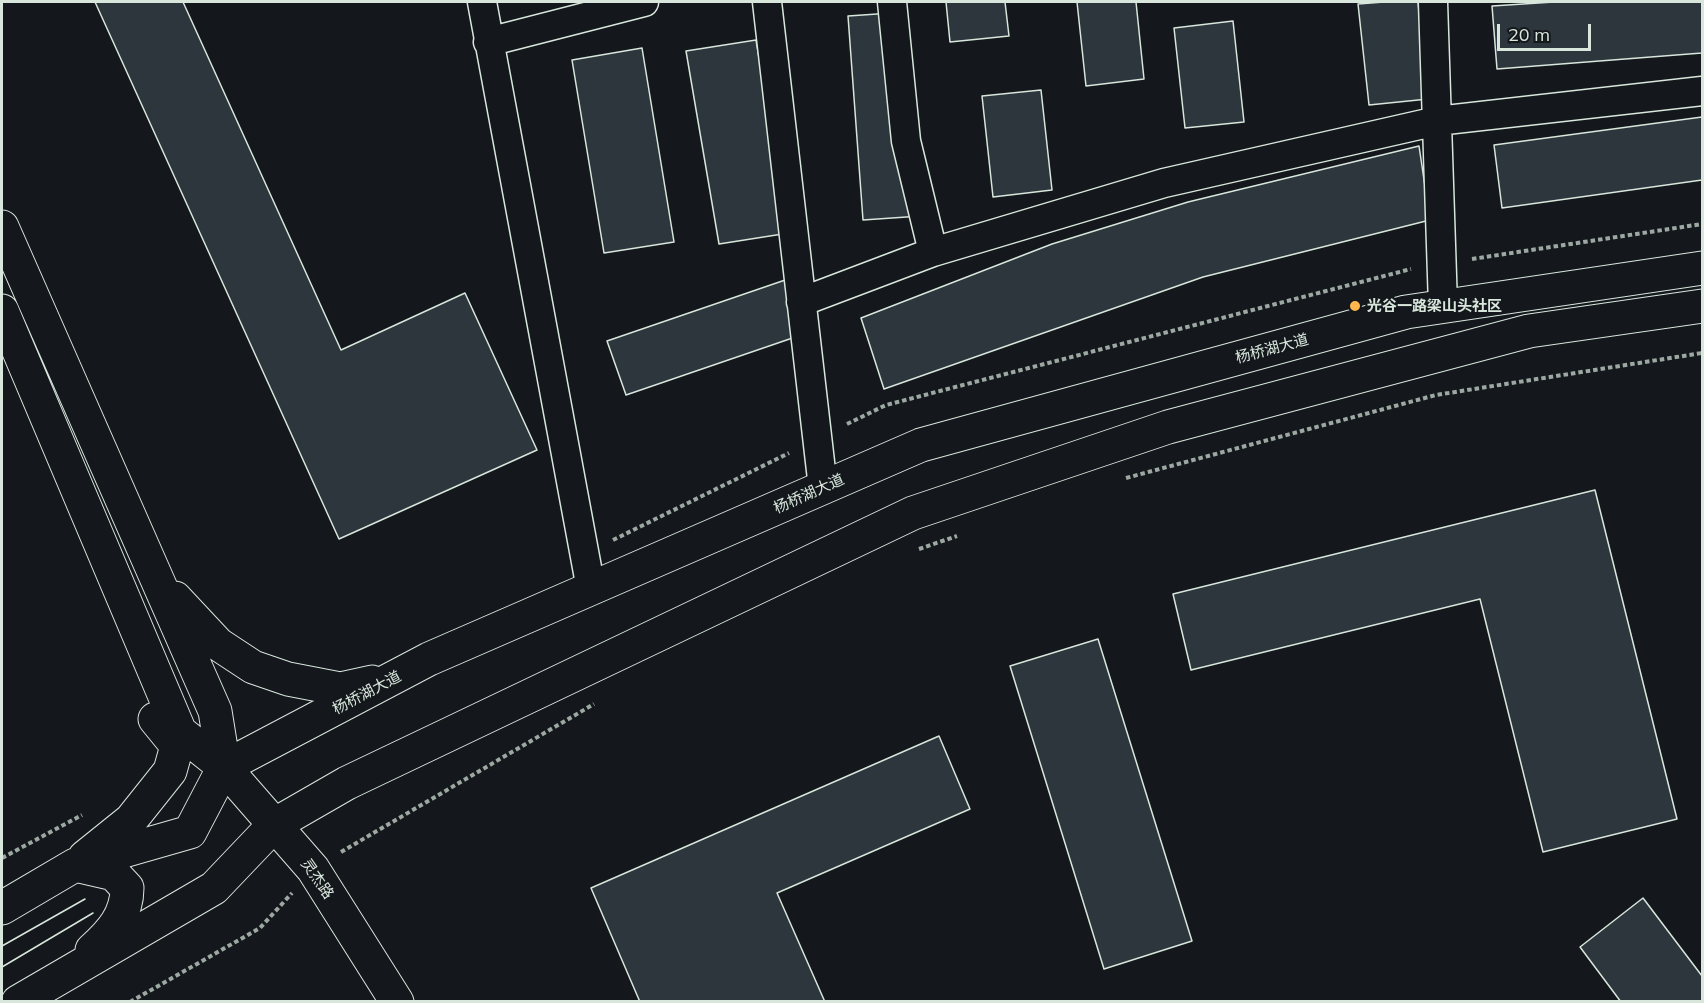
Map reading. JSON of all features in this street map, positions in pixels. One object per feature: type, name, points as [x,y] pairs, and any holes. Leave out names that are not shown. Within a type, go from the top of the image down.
[{"type":"main road","points":[[2,227],[215,711],[224,767],[190,832],[75,865]]},
{"type":"main road","name":"杨桥湖大道","points":[[224,767],[429,659],[921,445],[1406,312],[1702,268]]},
{"type":"main road","points":[[18,1002],[214,888],[274,825],[346,783],[913,513],[1168,426],[1529,331],[1702,306]]},
{"type":"main road","points":[[2,311],[114,577],[144,706],[177,746],[171,771],[131,820],[75,865],[2,908]]},
{"type":"main road","points":[[155,573],[195,621],[218,644],[253,667],[288,679],[340,689],[400,675]]},
{"type":"main road","name":"灵杰路","points":[[114,577],[180,732],[224,767],[313,869],[397,1002]]},
{"type":"main road","points":[[64,975],[111,933],[127,905],[127,888],[114,874],[75,865]]},
{"type":"street","points":[[482,2],[591,589]]},
{"type":"street","points":[[488,42],[644,2]]},
{"type":"street","points":[[767,2],[823,488]]},
{"type":"street","points":[[892,2],[906,141],[933,252]]},
{"type":"street","points":[[1433,2],[1443,306]]},
{"type":"street","points":[[801,302],[933,252],[1164,183],[1437,121],[1702,90]]},
{"type":"path","points":[[1119,480],[1436,395],[1702,353]]},
{"type":"path","points":[[917,550],[962,534]]},
{"type":"path","points":[[130,1002],[260,928],[313,869],[597,702]]},
{"type":"path","points":[[2,858],[89,811]]},
{"type":"building","points":[[95,2],[183,2],[341,350],[465,293],[537,450],[339,539]]},
{"type":"building","points":[[946,2],[1005,2],[1009,36],[950,42]]},
{"type":"building","points":[[1077,2],[1136,2],[1144,79],[1086,86]]},
{"type":"building","points":[[1418,2],[1428,99],[1369,105],[1358,4]]},
{"type":"building","points":[[1554,2],[1702,2],[1702,53],[1497,69],[1492,6]]},
{"type":"building","points":[[906,12],[921,216],[863,220],[848,16]]},
{"type":"building","points":[[1233,21],[1244,122],[1185,128],[1174,28]]},
{"type":"building","points":[[756,40],[789,233],[719,244],[686,51]]},
{"type":"building","points":[[642,48],[674,242],[604,253],[572,60]]},
{"type":"building","points":[[1041,90],[1052,190],[993,197],[982,96]]},
{"type":"building","points":[[1702,117],[1702,180],[1502,208],[1494,145]]},
{"type":"building","points":[[1419,146],[1430,220],[1203,277],[884,389],[861,318],[1052,244],[1188,202]]},
{"type":"building","points":[[791,278],[810,332],[626,395],[607,341]]},
{"type":"building","points":[[1595,490],[1677,819],[1543,852],[1480,599],[1191,670],[1173,594]]},
{"type":"building","points":[[1098,639],[1192,941],[1104,969],[1010,666]]},
{"type":"building","points":[[939,736],[970,809],[777,893],[825,1002],[640,1002],[591,888]]},
{"type":"building","points":[[1643,898],[1702,976],[1702,1002],[1621,1002],[1580,947]]},
{"type":"tram line","points":[[2,946],[85,899]]},
{"type":"tram line","points":[[2,967],[93,913]]},
{"type":"place","name":"光谷一路梁山头社区","points":[[1355,306]]}]
